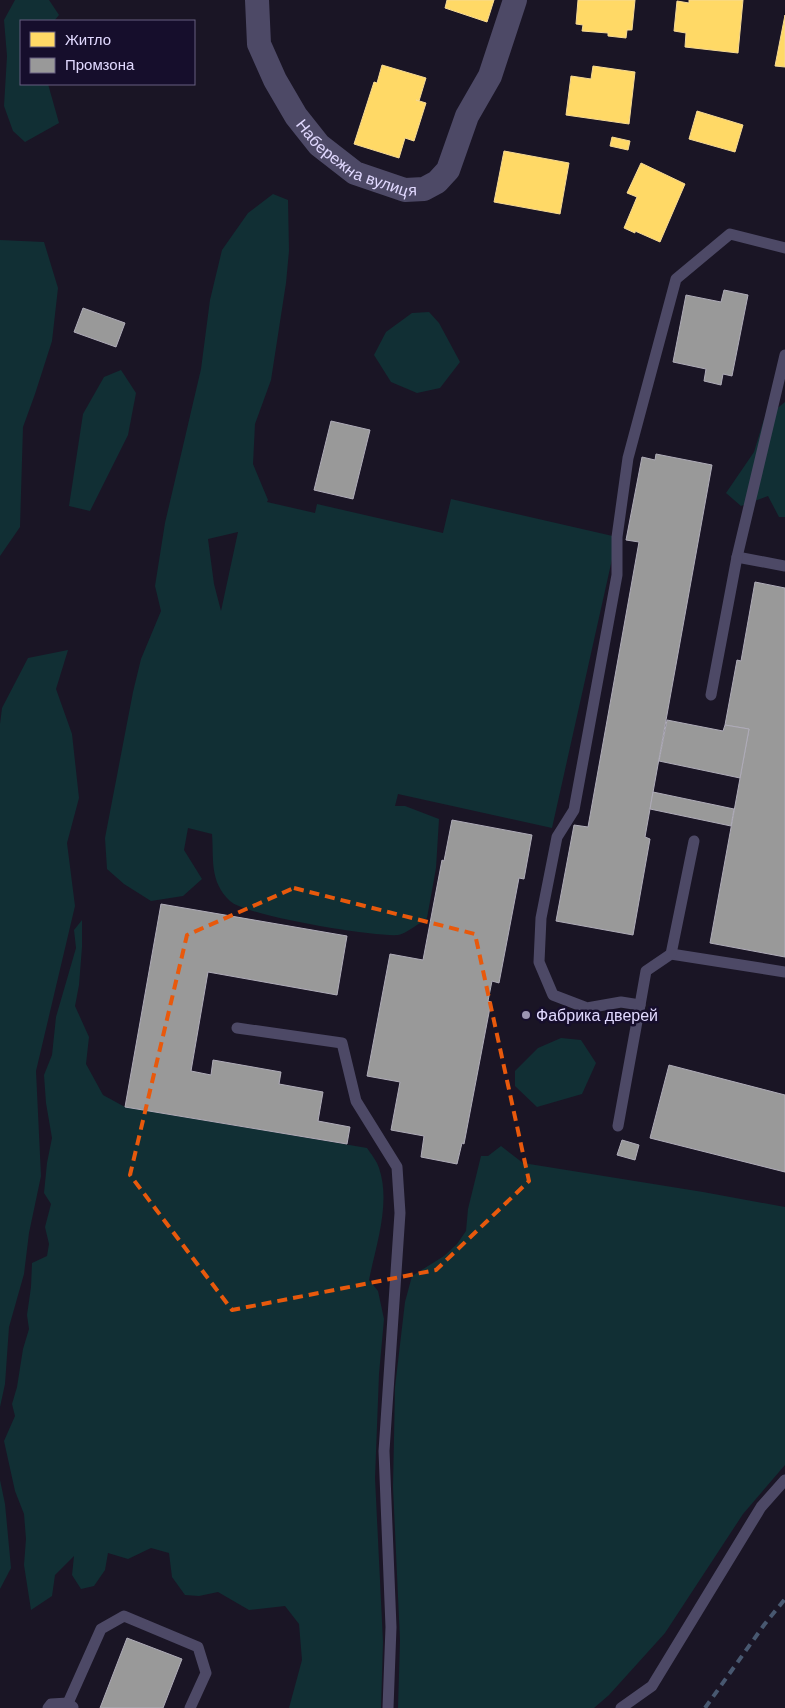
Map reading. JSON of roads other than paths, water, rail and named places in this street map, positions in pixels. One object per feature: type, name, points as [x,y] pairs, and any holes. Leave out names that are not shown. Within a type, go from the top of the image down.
[{"type":"street","name":"Набережна вулиця","points":[[257,0],[259,44],[296,116],[319,145],[355,173],[405,190],[424,189],[437,182],[448,170],[467,116],[490,76],[515,0]]},
{"type":"lane","points":[[640,1005],[621,1002],[587,1008],[553,995],[539,962],[541,918],[557,837],[574,810],[616,575],[617,537],[628,458],[676,279],[730,234],[785,248]]},
{"type":"lane","points":[[711,696],[737,558],[785,355]]},
{"type":"lane","points":[[737,558],[785,566]]},
{"type":"lane","points":[[671,954],[694,841]]},
{"type":"lane","points":[[618,1126],[646,971],[671,954],[785,972]]},
{"type":"lane","points":[[237,1028],[342,1043],[356,1101],[397,1167],[400,1213],[384,1450],[391,1627],[388,1708]]},
{"type":"lane","points":[[621,1708],[652,1686],[761,1508],[785,1480]]},
{"type":"lane","points":[[48,1708],[51,1704],[71,1706],[101,1629],[124,1616],[198,1648],[206,1672],[190,1708]]},
{"type":"railway","points":[[705,1708],[764,1625],[785,1599]]},
{"type":"place","name":"Фабрика дверей","points":[[526,1015]]}]
